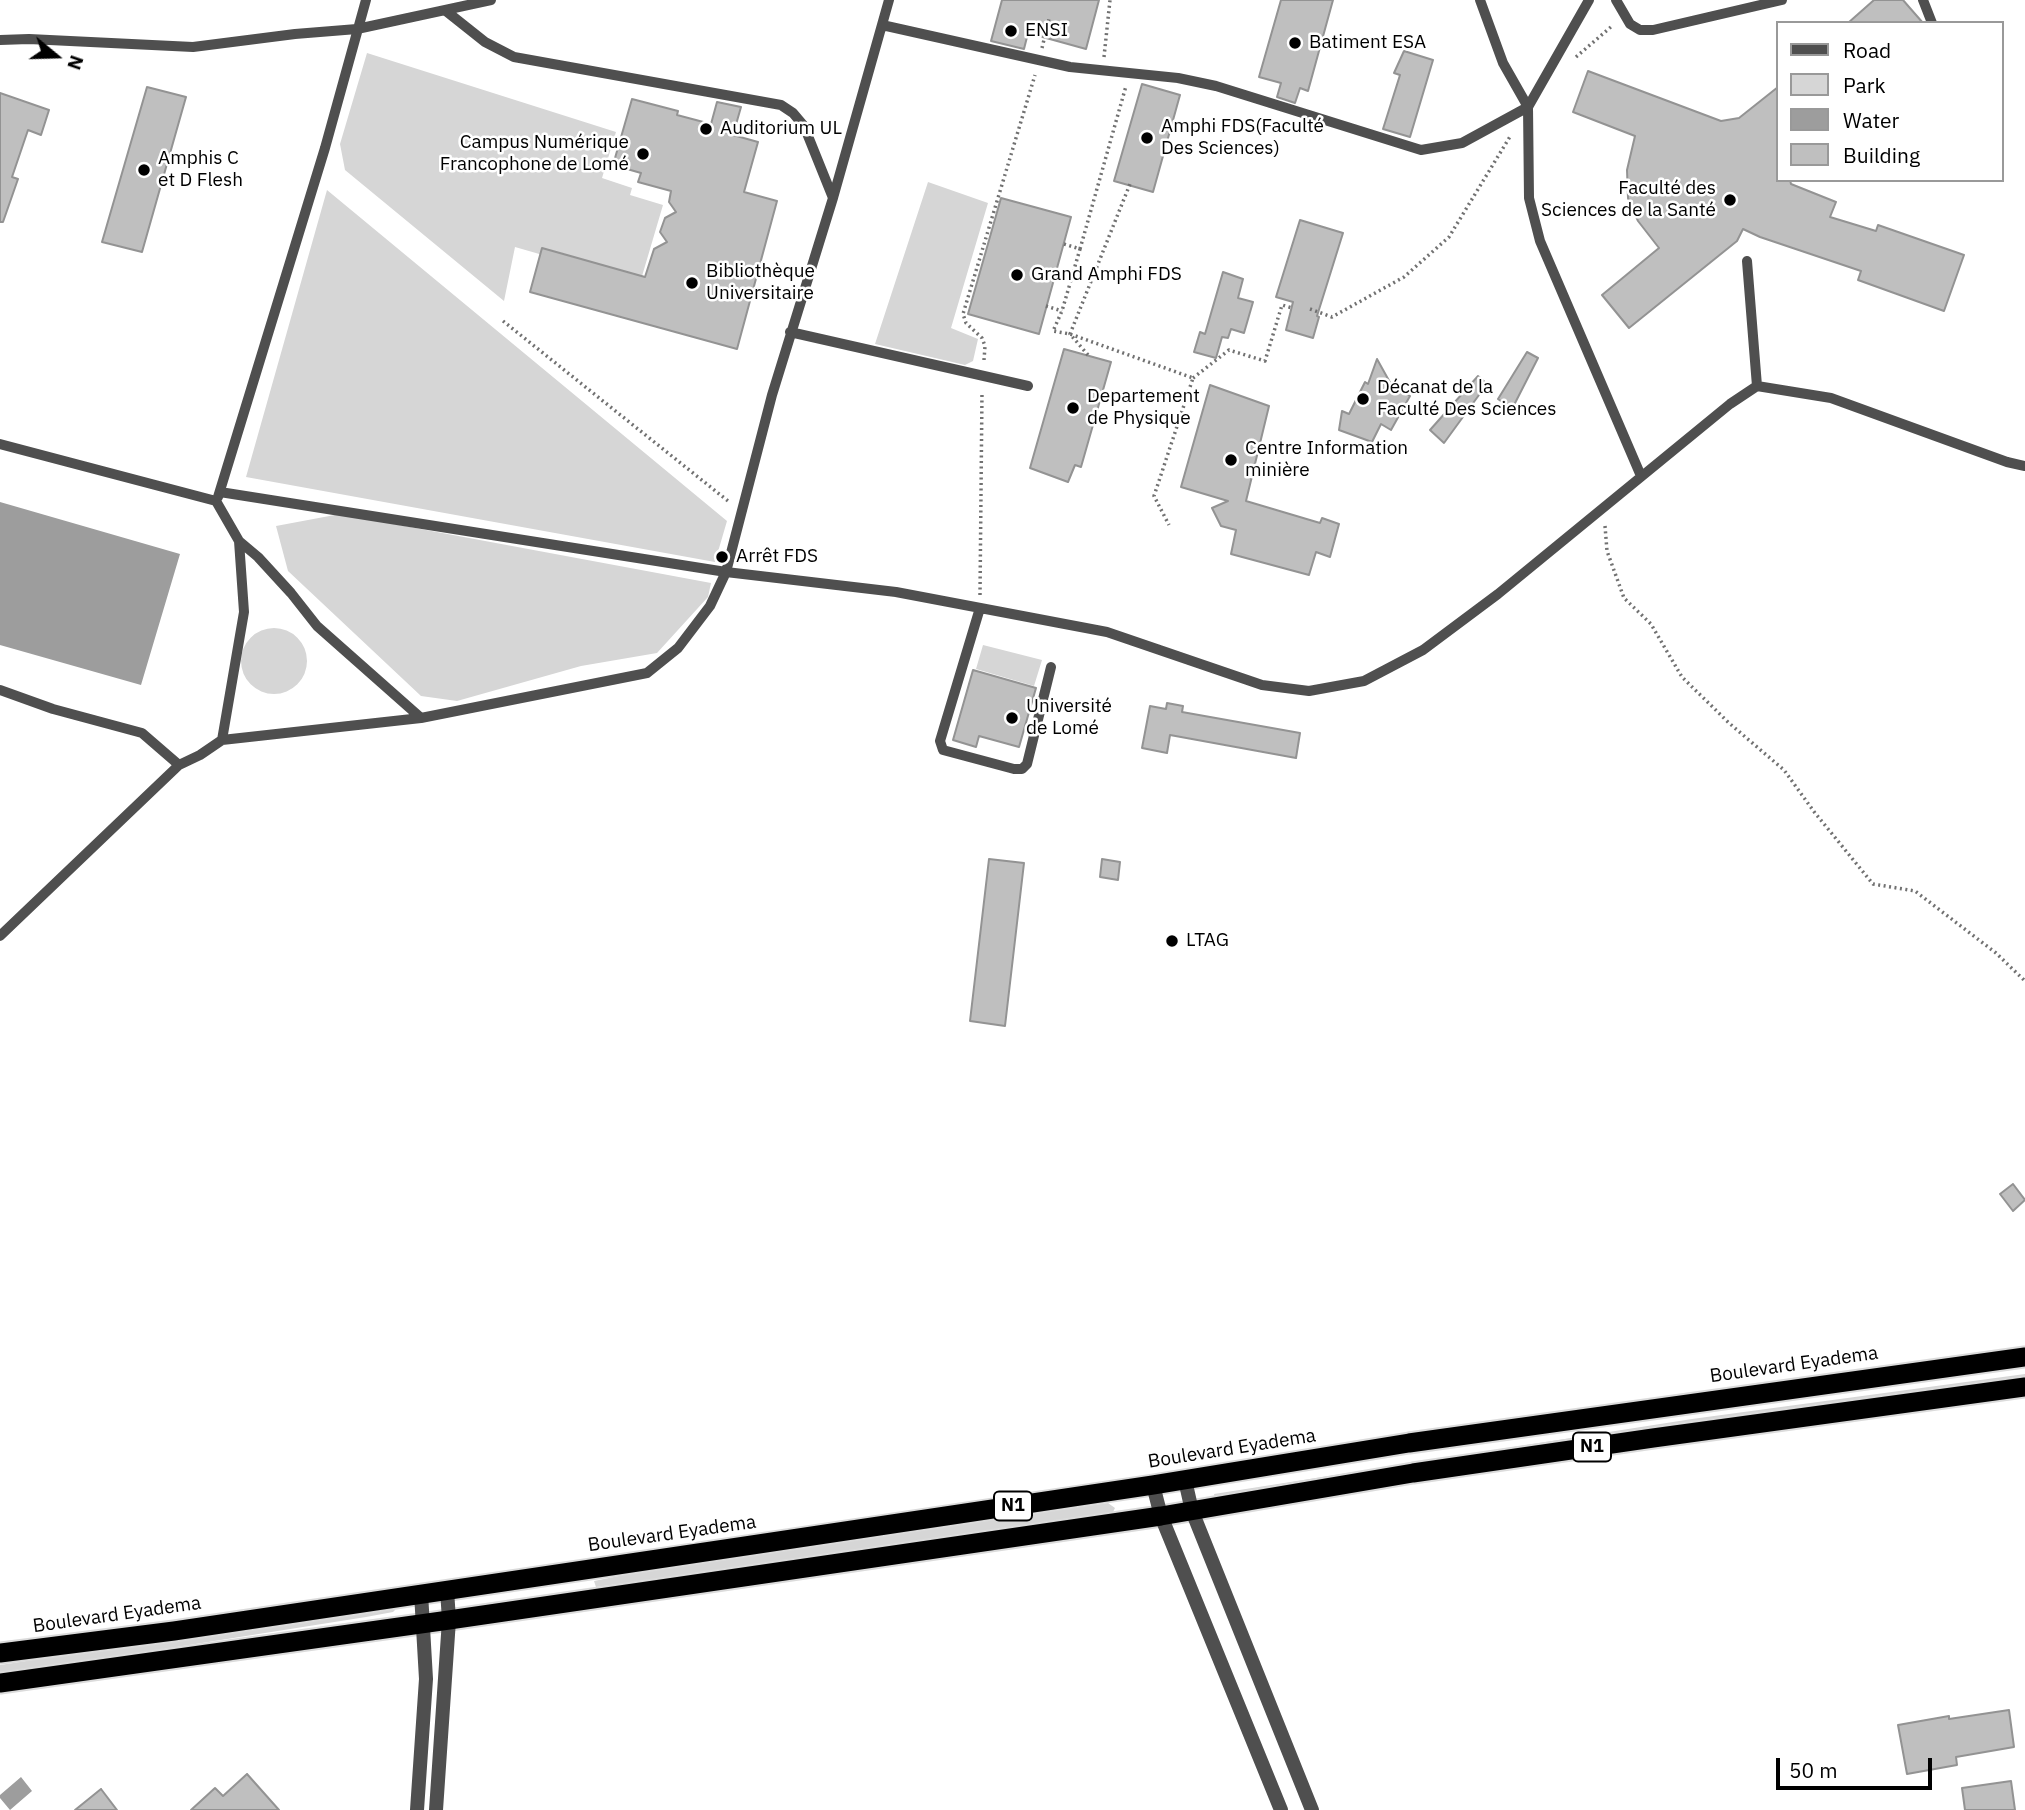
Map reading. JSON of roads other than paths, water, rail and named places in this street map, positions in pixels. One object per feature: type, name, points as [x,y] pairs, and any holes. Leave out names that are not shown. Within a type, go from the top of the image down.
[{"type":"highway","name":"Boulevard Eyadema","points":[[0,1653],[174,1631],[1153,1485],[1409,1443],[2025,1357]]},
{"type":"highway","name":"N1","points":[[0,1683],[1161,1516],[1413,1473],[2025,1387]]},
{"type":"street","points":[[1185,1480],[1192,1511],[1312,1810]]},
{"type":"street","points":[[1153,1485],[1161,1516],[1281,1810]]},
{"type":"street","points":[[436,1810],[449,1620],[447,1590]]},
{"type":"street","points":[[417,1810],[426,1679],[421,1593]]},
{"type":"lane","points":[[222,740],[244,612],[239,541],[218,496],[321,161],[366,0]]},
{"type":"lane","points":[[0,40],[193,47],[357,29],[491,0]]},
{"type":"lane","points":[[0,936],[179,765],[222,740],[421,718],[647,673],[678,648],[710,606],[726,572],[740,511],[790,332],[833,198],[889,0]]},
{"type":"lane","points":[[1480,0],[1503,63],[1528,107],[1529,198],[1540,241],[1641,476]]},
{"type":"lane","points":[[882,26],[1039,61],[1178,78],[1216,86],[1421,150],[1462,143],[1528,107],[1589,0]]},
{"type":"lane","points":[[1616,0],[1630,24],[1640,30],[1653,30],[1782,0]]},
{"type":"lane","points":[[1923,0],[1931,21]]},
{"type":"lane","points":[[446,11],[485,43],[514,57],[781,106],[793,113],[804,126],[833,198]]},
{"type":"lane","points":[[1747,261],[1757,386]]},
{"type":"lane","points":[[790,332],[1028,386]]},
{"type":"lane","points":[[0,444],[218,496],[726,572],[896,592],[1107,632],[1262,685],[1309,691],[1364,681],[1423,650],[1498,594],[1730,404],[1757,386],[1831,397],[2007,462],[2025,466]]},
{"type":"lane","points":[[239,541],[283,584],[317,626],[421,718]]},
{"type":"lane","points":[[980,608],[940,741],[943,750],[1022,769],[1027,764],[1051,667]]},
{"type":"lane","points":[[0,690],[53,709],[142,733],[179,765]]},
{"type":"water","points":[[0,502],[180,554],[141,685],[0,645]]},
{"type":"water","points":[[21,1777],[32,1791],[10,1810],[0,1795]]},
{"type":"place","name":"ENSI","points":[[1011,31]]},
{"type":"place","name":"Batiment ESA","points":[[1295,43]]},
{"type":"place","name":"Auditorium UL","points":[[706,129]]},
{"type":"place","name":"Amphi FDS(Faculté Des Sciences)","points":[[1147,138]]},
{"type":"place","name":"Campus Numérique Francophone de Lomé","points":[[643,154]]},
{"type":"place","name":"Amphis C et D Flesh","points":[[144,170]]},
{"type":"place","name":"Faculté des Sciences de la Santé","points":[[1730,200]]},
{"type":"place","name":"Grand Amphi FDS","points":[[1017,275]]},
{"type":"place","name":"Bibliothèque Universitaire","points":[[692,283]]},
{"type":"place","name":"Décanat de la Faculté Des Sciences","points":[[1363,399]]},
{"type":"place","name":"Departement de Physique","points":[[1073,408]]},
{"type":"place","name":"Centre Information minière","points":[[1231,460]]},
{"type":"place","name":"Arrêt FDS","points":[[722,557]]},
{"type":"place","name":"Université de Lomé","points":[[1012,718]]},
{"type":"place","name":"LTAG","points":[[1172,941]]}]
